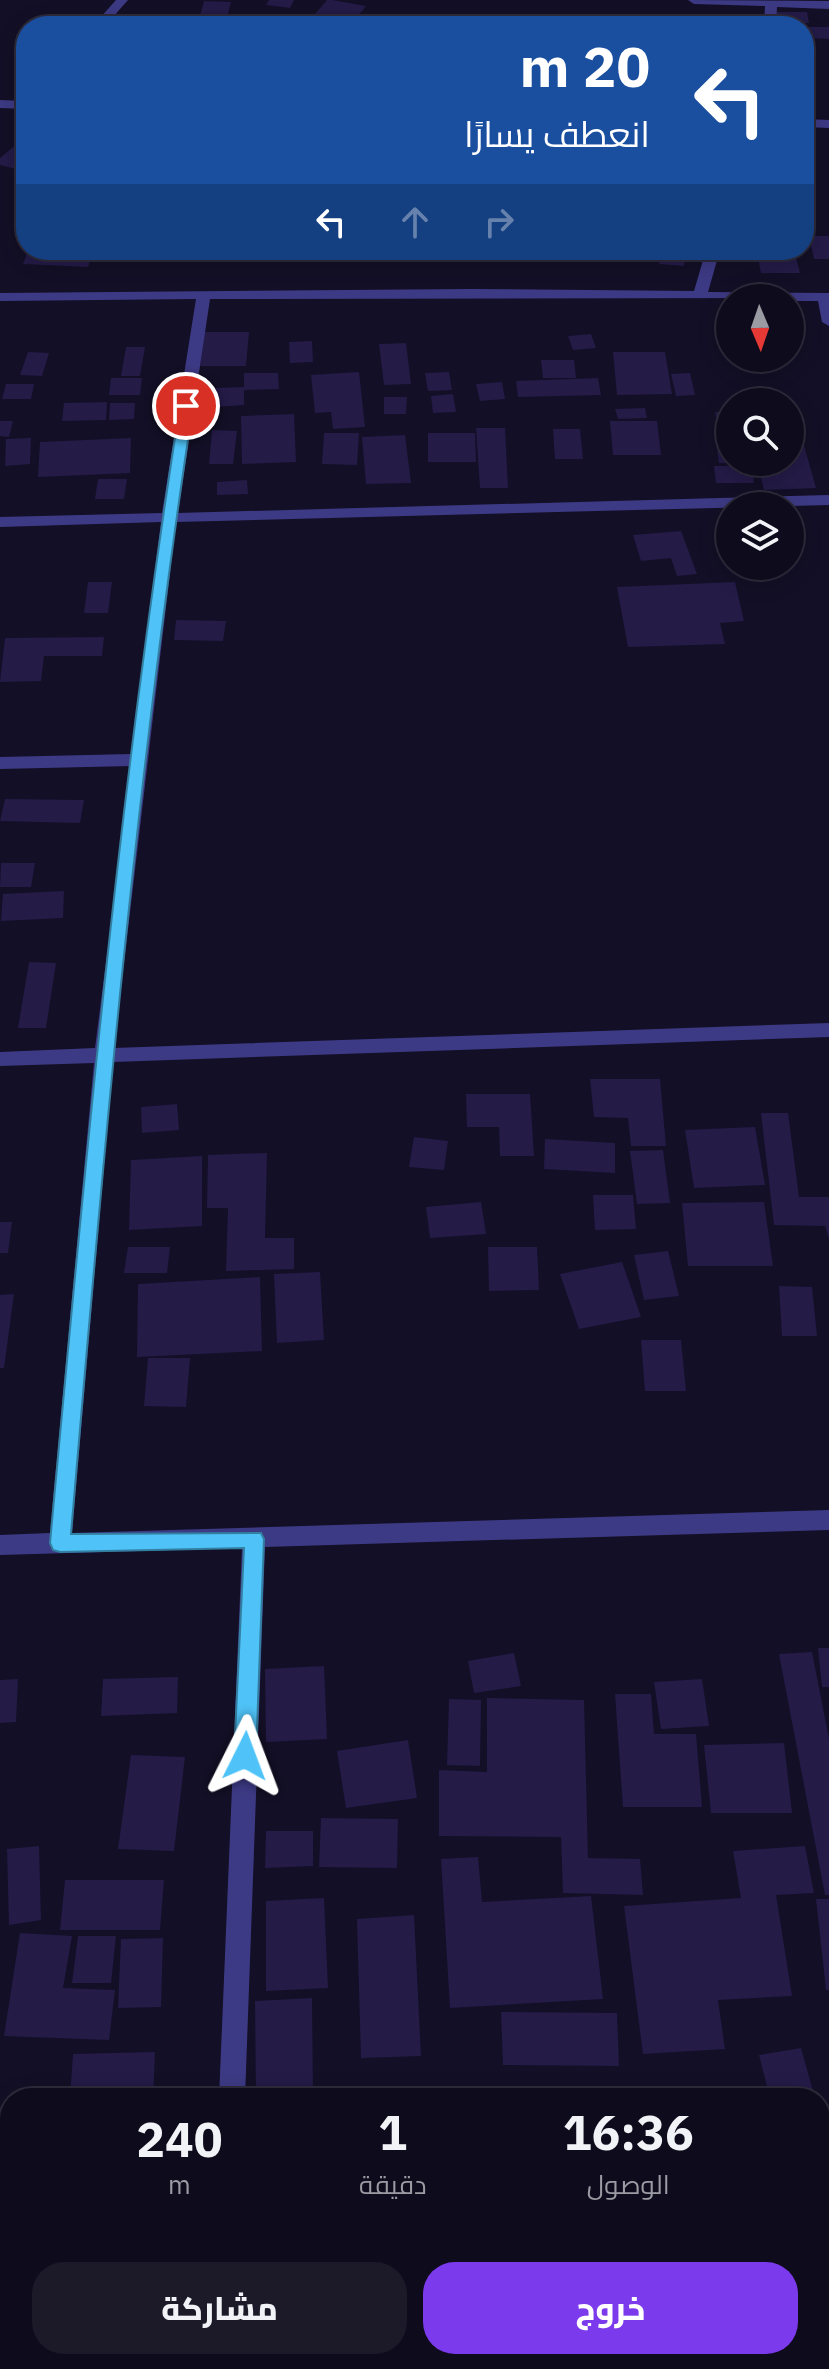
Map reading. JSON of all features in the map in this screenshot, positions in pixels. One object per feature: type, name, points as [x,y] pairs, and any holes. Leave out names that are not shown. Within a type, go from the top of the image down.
[{"type":"street","points":[[108,16],[122,0]]},
{"type":"street","points":[[694,0],[829,5]]},
{"type":"street","points":[[770,16],[771,4]]},
{"type":"street","points":[[700,295],[710,260]]},
{"type":"street","points":[[60,1543],[104,1055],[138,760],[169,519],[204,294]]},
{"type":"street","points":[[0,297],[204,294],[826,297],[829,322]]},
{"type":"street","points":[[0,522],[829,500]]},
{"type":"street","points":[[0,763],[138,760]]},
{"type":"street","points":[[0,1059],[829,1030]]},
{"type":"street","points":[[0,1545],[829,1520]]},
{"type":"street","points":[[232,2088],[254,1539]]},
{"type":"building","points":[[269,0],[294,0],[290,8],[266,5]]},
{"type":"building","points":[[327,0],[366,6],[358,16],[313,16]]},
{"type":"building","points":[[204,1],[231,2],[227,16],[200,16]]},
{"type":"building","points":[[770,12],[807,12],[808,16],[771,16]]},
{"type":"building","points":[[814,27],[829,27],[829,39],[814,38]]},
{"type":"building","points":[[16,145],[16,169],[0,165],[0,158]]},
{"type":"building","points":[[814,236],[829,236],[829,259],[814,259]]},
{"type":"building","points":[[25,260],[90,260],[88,267],[23,264]]},
{"type":"building","points":[[660,260],[685,260],[684,266],[659,264]]},
{"type":"building","points":[[758,260],[797,260],[800,273],[761,273]]},
{"type":"building","points":[[204,332],[249,332],[246,366],[200,366]]},
{"type":"building","points":[[591,334],[596,348],[573,350],[568,336]]},
{"type":"building","points":[[312,341],[313,362],[290,363],[289,342]]},
{"type":"building","points":[[406,343],[411,384],[384,385],[379,344]]},
{"type":"building","points":[[126,347],[145,347],[140,376],[121,376]]},
{"type":"building","points":[[28,352],[49,353],[42,376],[20,375]]},
{"type":"building","points":[[613,352],[665,352],[672,394],[617,395]]},
{"type":"building","points":[[541,360],[574,360],[576,378],[543,378]]},
{"type":"building","points":[[359,372],[365,427],[333,429],[331,412],[315,413],[311,375]]},
{"type":"building","points":[[449,372],[452,390],[428,391],[425,373]]},
{"type":"building","points":[[244,373],[278,373],[279,389],[244,390],[244,405],[215,407],[215,388],[244,387]]},
{"type":"building","points":[[690,373],[695,395],[676,396],[671,374]]},
{"type":"building","points":[[111,378],[142,378],[140,395],[109,395]]},
{"type":"building","points":[[598,378],[601,395],[518,397],[516,381]]},
{"type":"building","points":[[502,382],[505,399],[480,401],[476,384]]},
{"type":"building","points":[[6,384],[34,384],[31,399],[2,399]]},
{"type":"building","points":[[453,394],[456,412],[433,413],[431,396]]},
{"type":"building","points":[[384,397],[407,397],[406,414],[384,414]]},
{"type":"building","points":[[107,402],[106,420],[62,421],[64,403]]},
{"type":"building","points":[[110,403],[135,403],[134,419],[109,420]]},
{"type":"building","points":[[645,408],[647,418],[618,419],[615,409]]},
{"type":"building","points":[[294,414],[296,462],[242,464],[241,416]]},
{"type":"building","points":[[0,421],[13,421],[9,437],[0,436]]},
{"type":"building","points":[[610,421],[657,421],[661,455],[613,455]]},
{"type":"building","points":[[476,428],[505,428],[508,488],[480,488]]},
{"type":"building","points":[[553,429],[580,429],[583,459],[555,459]]},
{"type":"building","points":[[212,430],[237,431],[233,464],[209,464]]},
{"type":"building","points":[[324,433],[359,433],[357,465],[322,464]]},
{"type":"building","points":[[428,433],[475,433],[476,462],[428,462]]},
{"type":"building","points":[[405,435],[411,483],[366,484],[362,437]]},
{"type":"building","points":[[31,438],[30,464],[5,466],[6,439]]},
{"type":"building","points":[[131,438],[130,473],[38,477],[40,442]]},
{"type":"building","points":[[804,445],[816,488],[764,490],[760,476],[804,476]]},
{"type":"building","points":[[714,466],[716,476],[753,476],[754,483],[716,483]]},
{"type":"building","points":[[98,479],[127,479],[124,499],[95,499]]},
{"type":"building","points":[[247,480],[248,494],[217,495],[217,482]]},
{"type":"building","points":[[681,531],[697,574],[677,576],[671,558],[641,561],[633,535]]},
{"type":"building","points":[[88,582],[112,582],[108,613],[84,613]]},
{"type":"building","points":[[735,582],[744,621],[720,623],[725,644],[628,647],[617,587]]},
{"type":"building","points":[[176,620],[226,621],[223,641],[174,640]]},
{"type":"building","points":[[104,637],[102,656],[44,656],[41,681],[0,682],[5,638]]},
{"type":"building","points":[[5,799],[84,800],[80,823],[0,821]]},
{"type":"building","points":[[1,863],[35,863],[31,887],[0,887]]},
{"type":"building","points":[[64,891],[63,918],[1,921],[3,894]]},
{"type":"building","points":[[29,962],[56,963],[46,1028],[18,1028]]},
{"type":"building","points":[[590,1079],[660,1079],[666,1146],[631,1146],[628,1118],[594,1117]]},
{"type":"building","points":[[466,1094],[530,1094],[534,1156],[500,1156],[499,1127],[467,1127]]},
{"type":"building","points":[[177,1104],[179,1130],[142,1133],[141,1107]]},
{"type":"building","points":[[761,1113],[788,1113],[799,1197],[829,1197],[829,1239],[825,1226],[774,1225]]},
{"type":"building","points":[[755,1127],[765,1185],[694,1188],[685,1130]]},
{"type":"building","points":[[414,1137],[448,1141],[444,1170],[409,1167]]},
{"type":"building","points":[[545,1139],[615,1143],[615,1173],[544,1169]]},
{"type":"building","points":[[663,1150],[670,1203],[637,1204],[630,1151]]},
{"type":"building","points":[[267,1153],[265,1238],[294,1238],[294,1269],[226,1271],[228,1208],[207,1208],[208,1155]]},
{"type":"building","points":[[202,1156],[202,1226],[129,1230],[131,1160]]},
{"type":"building","points":[[593,1195],[633,1195],[636,1229],[595,1230]]},
{"type":"building","points":[[481,1202],[486,1234],[430,1238],[426,1207]]},
{"type":"building","points":[[764,1202],[773,1266],[688,1266],[682,1203]]},
{"type":"building","points":[[0,1222],[12,1222],[8,1253],[0,1253]]},
{"type":"building","points":[[128,1247],[170,1247],[167,1273],[124,1273]]},
{"type":"building","points":[[488,1247],[537,1247],[539,1290],[489,1291]]},
{"type":"building","points":[[668,1251],[679,1296],[644,1300],[634,1255]]},
{"type":"building","points":[[622,1262],[641,1317],[579,1329],[560,1274]]},
{"type":"building","points":[[320,1272],[324,1340],[277,1343],[274,1274]]},
{"type":"building","points":[[260,1277],[262,1351],[137,1357],[138,1284]]},
{"type":"building","points":[[779,1286],[812,1287],[817,1336],[782,1336]]},
{"type":"building","points":[[14,1294],[4,1368],[0,1368],[0,1295]]},
{"type":"building","points":[[641,1340],[681,1340],[686,1391],[645,1391]]},
{"type":"building","points":[[148,1358],[190,1358],[186,1407],[144,1406]]},
{"type":"building","points":[[818,1648],[829,1648],[829,1687],[822,1687]]},
{"type":"building","points":[[812,1652],[829,1739],[829,1895],[825,1895],[779,1654]]},
{"type":"building","points":[[514,1653],[521,1686],[474,1693],[468,1661]]},
{"type":"building","points":[[324,1666],[327,1739],[266,1742],[265,1669]]},
{"type":"building","points":[[178,1677],[177,1713],[101,1716],[103,1679]]},
{"type":"building","points":[[18,1679],[16,1722],[0,1723],[0,1680]]},
{"type":"building","points":[[702,1679],[709,1726],[661,1729],[654,1682]]},
{"type":"building","points":[[615,1694],[651,1694],[654,1734],[696,1734],[702,1807],[623,1807]]},
{"type":"building","points":[[487,1698],[584,1700],[588,1858],[640,1859],[643,1895],[563,1893],[561,1837],[439,1836],[439,1770],[487,1772]]},
{"type":"building","points":[[449,1699],[481,1700],[480,1766],[447,1765]]},
{"type":"building","points":[[408,1740],[417,1798],[346,1808],[337,1751]]},
{"type":"building","points":[[784,1743],[792,1813],[711,1813],[704,1745]]},
{"type":"building","points":[[131,1755],[185,1757],[174,1851],[118,1849]]},
{"type":"building","points":[[321,1818],[398,1819],[397,1868],[319,1867]]},
{"type":"building","points":[[266,1831],[313,1831],[313,1866],[265,1868]]},
{"type":"building","points":[[39,1846],[41,1920],[9,1925],[7,1849]]},
{"type":"building","points":[[805,1846],[814,1893],[776,1895],[792,1996],[718,2000],[725,2049],[643,2054],[624,1906],[741,1898],[733,1851]]},
{"type":"building","points":[[478,1857],[482,1902],[591,1896],[603,1999],[450,2008],[441,1859]]},
{"type":"building","points":[[65,1880],[164,1880],[160,1930],[60,1930]]},
{"type":"building","points":[[324,1898],[328,1988],[266,1991],[266,1901]]},
{"type":"building","points":[[816,1899],[829,1899],[829,1990],[826,1990]]},
{"type":"building","points":[[414,1915],[421,2056],[361,2058],[357,1919]]},
{"type":"building","points":[[20,1933],[72,1936],[63,1988],[115,1990],[109,2040],[4,2036]]},
{"type":"building","points":[[78,1936],[116,1936],[111,1983],[72,1983]]},
{"type":"building","points":[[163,1938],[161,2007],[118,2008],[121,1939]]},
{"type":"building","points":[[312,1998],[313,2088],[256,2088],[255,2001]]},
{"type":"building","points":[[501,2012],[617,2013],[619,2066],[503,2065]]},
{"type":"building","points":[[801,2048],[812,2088],[767,2088],[759,2055]]},
{"type":"building","points":[[155,2052],[153,2088],[71,2088],[73,2054]]},
{"type":"route","points":[[186,406],[169,519],[104,1055],[60,1543],[254,1539],[245,1756]]}]
